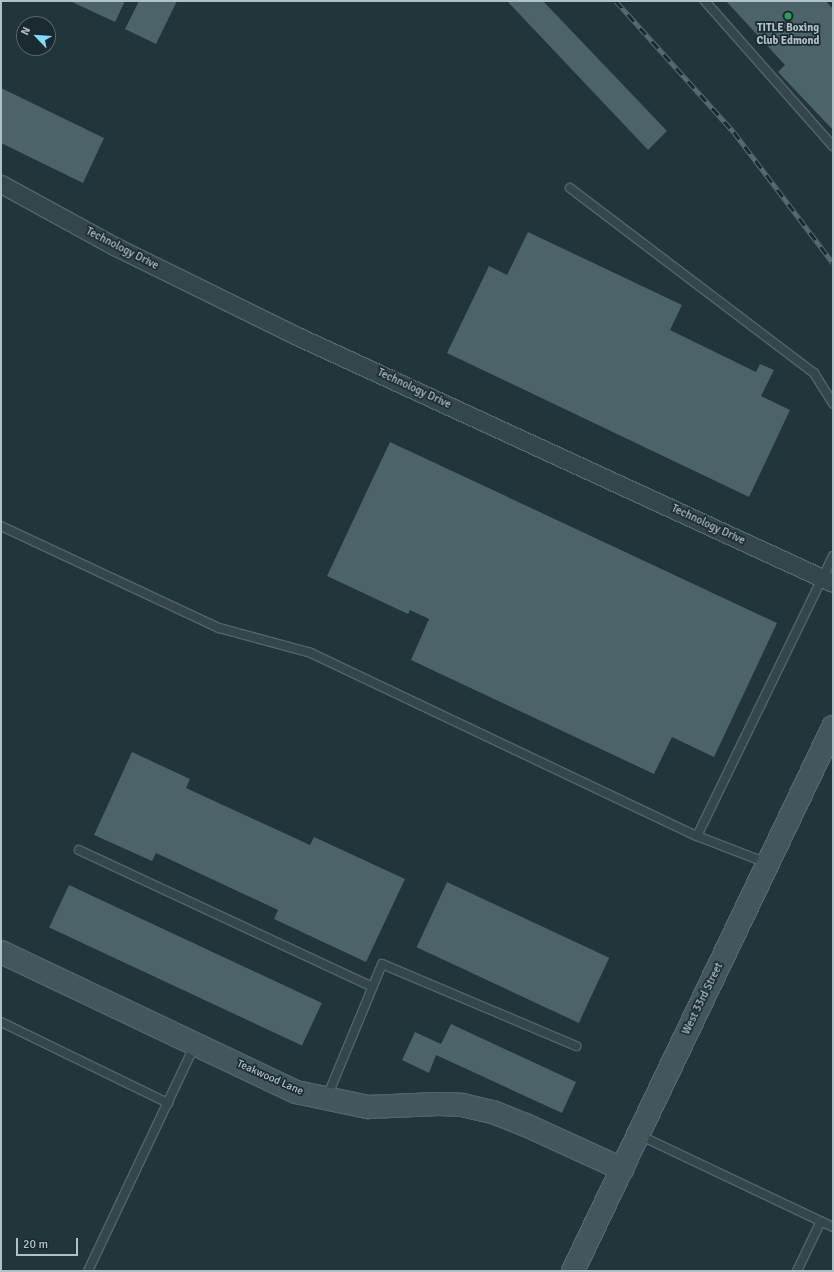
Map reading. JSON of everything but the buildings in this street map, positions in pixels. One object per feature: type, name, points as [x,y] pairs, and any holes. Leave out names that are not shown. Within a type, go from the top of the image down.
[{"type":"street","name":"Technology Drive","points":[[1,184],[116,247],[297,336],[828,581]]},
{"type":"street","name":"West 33rd Street","points":[[573,1271],[833,727]]},
{"type":"street","name":"Teakwood Lane","points":[[1,952],[296,1092],[326,1100],[368,1107],[462,1105],[493,1112],[622,1169]]},
{"type":"lane","points":[[705,1],[833,146]]},
{"type":"lane","points":[[570,188],[814,373],[833,403]]},
{"type":"lane","points":[[1,526],[219,628],[311,653],[697,836],[768,864]]},
{"type":"lane","points":[[697,836],[828,581],[833,556]]},
{"type":"lane","points":[[79,850],[371,986]]},
{"type":"lane","points":[[326,1100],[371,986],[382,964],[576,1046]]},
{"type":"lane","points":[[1,1022],[168,1103]]},
{"type":"lane","points":[[88,1271],[196,1044]]},
{"type":"lane","points":[[639,1134],[833,1227]]},
{"type":"lane","points":[[797,1271],[821,1221]]},
{"type":"railway","points":[[616,1],[734,132],[833,263]]},
{"type":"place","name":"TITLE Boxing Club Edmond","points":[[788,16]]}]
